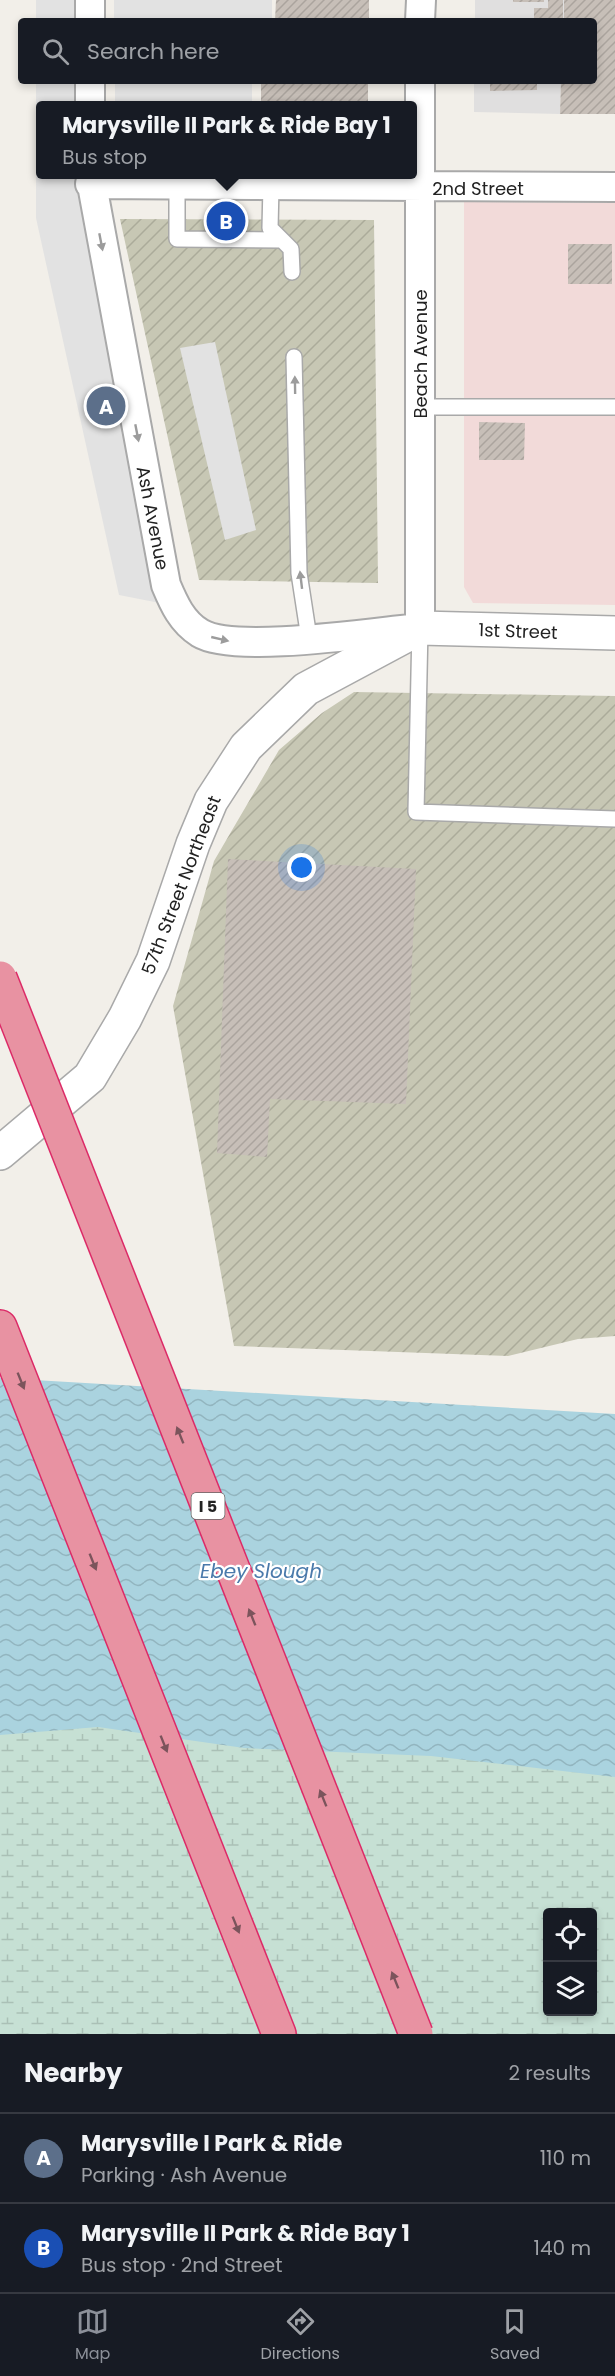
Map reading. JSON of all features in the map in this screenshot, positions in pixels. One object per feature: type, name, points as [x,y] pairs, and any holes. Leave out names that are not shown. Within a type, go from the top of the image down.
[{"type":"highway","name":"I 5","points":[[0,978],[416,2034]]},
{"type":"highway","points":[[0,1327],[279,2034]]},
{"type":"street","points":[[90,0],[90,18]]},
{"type":"street","points":[[420,0],[420,18]]},
{"type":"street","points":[[90,84],[90,101]]},
{"type":"street","name":"Beach Avenue","points":[[420,84],[420,628]]},
{"type":"street","name":"2nd Street","points":[[90,179],[177,185],[420,188],[615,187]]},
{"type":"street","name":"Ash Avenue","points":[[90,179],[166,585],[175,606],[201,634],[230,641],[309,638],[420,628]]},
{"type":"street","name":"1st Street","points":[[420,628],[615,633]]},
{"type":"street","name":"57th Street Northeast","points":[[0,1153],[90,1077],[153,961],[193,844],[211,801],[246,747],[306,690],[420,628]]},
{"type":"lane","points":[[177,185],[177,239],[287,245]]},
{"type":"lane","points":[[271,186],[270,228],[287,245],[292,272]]},
{"type":"lane","points":[[294,357],[299,573],[309,638]]},
{"type":"lane","points":[[420,407],[615,407]]},
{"type":"lane","points":[[420,628],[416,812],[615,819]]},
{"type":"shaded area","points":[[36,0],[90,0],[90,18],[36,18]]},
{"type":"shaded area","points":[[114,0],[272,0],[272,18],[114,18]]},
{"type":"shaded area","points":[[475,0],[564,0],[564,18],[475,18]]},
{"type":"shaded area","points":[[36,84],[90,84],[90,101],[36,101]]},
{"type":"shaded area","points":[[115,84],[252,84],[252,101],[115,101]]},
{"type":"shaded area","points":[[474,84],[561,84],[560,114],[474,112]]},
{"type":"shaded area","points":[[36,179],[91,179],[175,606],[119,595],[36,218]]},
{"type":"shaded area","points":[[464,202],[615,203],[615,605],[473,603],[464,587]]},
{"type":"shaded area","points":[[120,219],[374,220],[378,583],[199,580]]},
{"type":"shaded area","points":[[215,342],[256,530],[225,540],[180,348]]},
{"type":"shaded area","points":[[354,692],[615,696],[615,1336],[578,1339],[508,1356],[234,1346],[173,1006],[214,861],[279,750],[322,713]]},
{"type":"green space","points":[[0,1700],[615,1765],[615,2034],[0,2034]]},
{"type":"water","name":"Ebey Slough","points":[[0,1378],[615,1414],[615,1777],[431,1756],[244,1748],[98,1727],[0,1735]]},
{"type":"building","points":[[276,0],[369,0],[369,18],[275,18]]},
{"type":"building","points":[[513,0],[544,0],[544,2],[513,2]]},
{"type":"building","points":[[548,0],[563,0],[563,18],[534,18],[534,8],[548,8]]},
{"type":"building","points":[[564,0],[615,0],[615,114],[560,114],[561,84],[597,84],[597,18],[564,18]]},
{"type":"building","points":[[261,84],[368,84],[368,101],[261,101]]},
{"type":"building","points":[[490,84],[537,84],[537,90],[490,91]]},
{"type":"building","points":[[568,244],[612,244],[612,284],[568,284]]},
{"type":"building","points":[[479,422],[525,423],[524,460],[479,460]]},
{"type":"building","points":[[228,859],[416,869],[406,1104],[270,1099],[267,1157],[217,1153]]},
{"type":"place","name":"Marysville II Park & Ride Bay 1","points":[[226,221]]},
{"type":"place","name":"Marysville I Park & Ride","points":[[106,406]]}]
